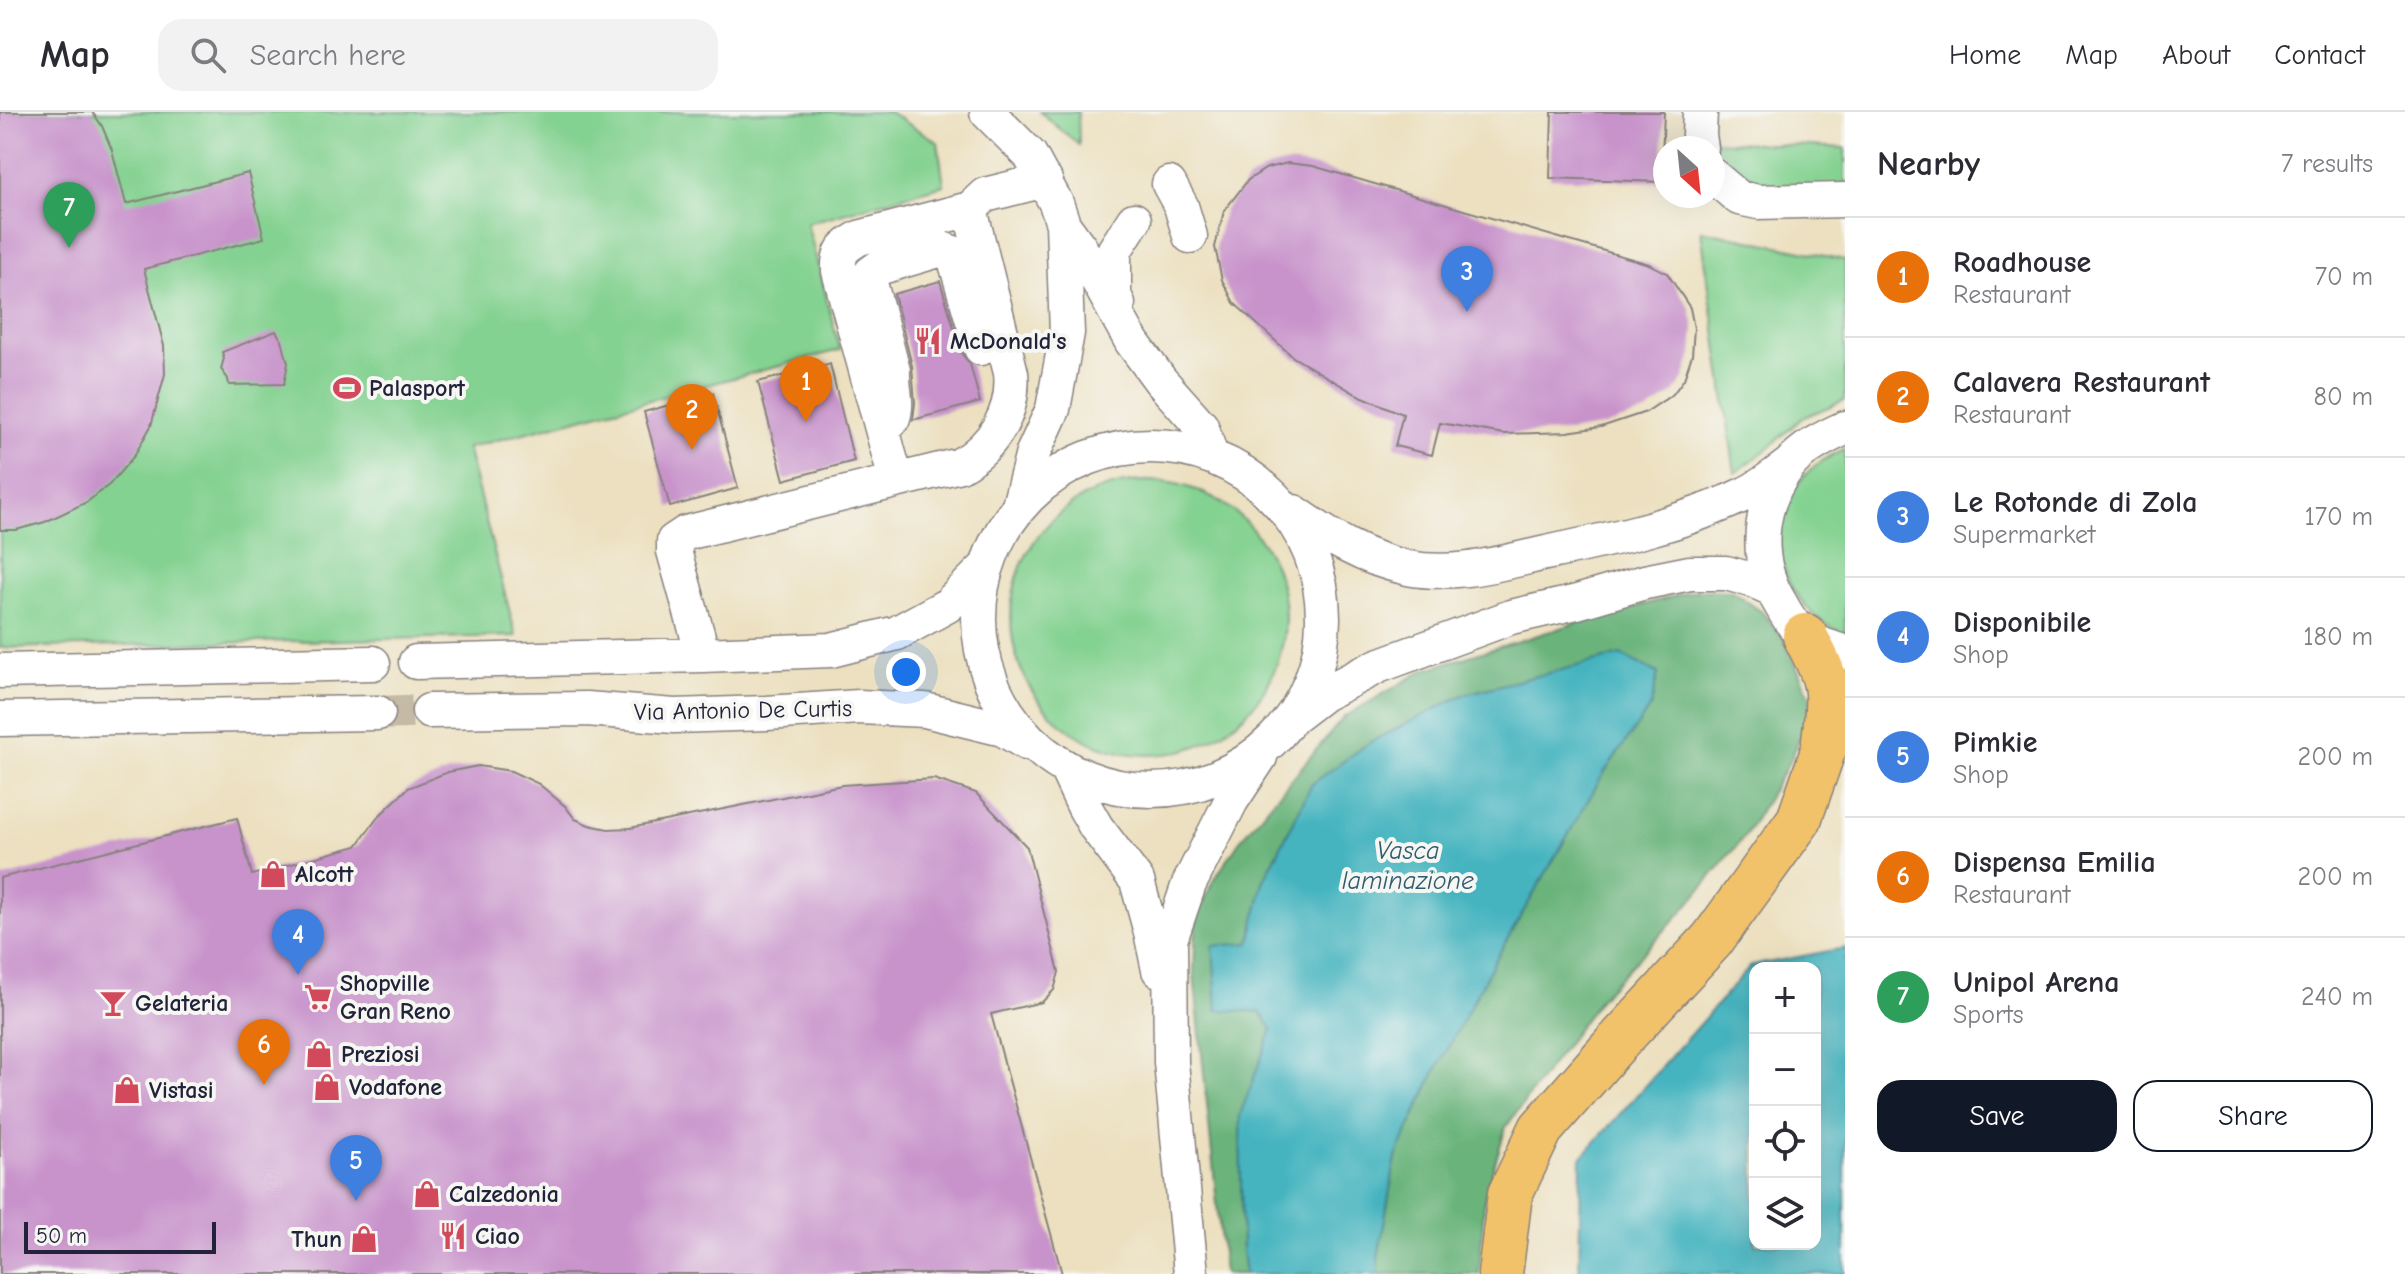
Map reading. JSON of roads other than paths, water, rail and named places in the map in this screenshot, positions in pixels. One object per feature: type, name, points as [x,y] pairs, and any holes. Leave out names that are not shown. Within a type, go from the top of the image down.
[{"type":"highway","points":[[1805,636],[1825,675],[1828,691],[1823,751]]},
{"type":"highway","points":[[1500,1274],[1510,1194],[1541,1129],[1712,940],[1799,820],[1823,751],[1845,707]]},
{"type":"street","points":[[987,112],[1030,155],[1045,180],[1063,224],[1067,333],[1053,409],[1033,453],[1019,507]]},
{"type":"street","points":[[1699,136],[1700,112]]},
{"type":"street","points":[[896,480],[839,271],[839,258],[844,247],[859,238],[970,209],[985,195],[1045,180]]},
{"type":"street","points":[[1169,184],[1181,206],[1190,236]]},
{"type":"street","points":[[1725,186],[1739,198],[1758,202],[1845,200]]},
{"type":"street","points":[[703,655],[674,551],[674,541],[686,533],[960,465],[988,445],[1013,391],[970,209]]},
{"type":"street","points":[[1132,342],[1114,295],[1114,251],[1134,220]]},
{"type":"street","points":[[1063,224],[1080,248],[1132,342],[1160,380],[1201,426],[1211,456]]},
{"type":"street","points":[[886,441],[897,403],[892,387],[893,371],[869,279],[878,268],[942,249],[953,253],[956,259],[999,412],[999,426]]},
{"type":"street","points":[[1770,588],[1726,573],[1690,573],[1511,617],[1378,666],[1323,694],[1233,770],[1193,785],[1150,791],[1107,785],[1057,763],[1021,732],[1000,704],[986,672],[979,637],[979,602],[986,567],[999,536],[1019,507],[1040,486],[1065,468],[1122,448],[1182,448],[1211,456],[1246,474],[1346,547],[1395,565],[1443,572],[1474,569],[1599,542],[1704,512],[1749,493],[1815,442],[1845,428]]},
{"type":"street","points":[[1790,464],[1773,491],[1763,523],[1762,556],[1770,588],[1788,617],[1805,636],[1845,653]]},
{"type":"street","points":[[1191,1274],[1170,1030],[1170,940],[1189,884],[1231,801],[1306,694],[1317,666],[1323,637],[1319,577],[1310,549],[1277,499]]},
{"type":"street","points":[[416,662],[831,650],[897,633],[948,605],[986,567]]},
{"type":"street","points":[[0,671],[373,663]]},
{"type":"street","name":"Via Antonio De Curtis","points":[[429,711],[587,709],[674,716],[859,707],[925,710],[1003,729],[1057,763]]},
{"type":"street","points":[[0,719],[378,713]]},
{"type":"street","points":[[1057,763],[1096,827],[1137,881],[1151,932],[1170,1030]]},
{"type":"water","name":"Vasca laminazione","points":[[1621,655],[1658,673],[1651,706],[1604,773],[1493,964],[1434,1074],[1396,1157],[1378,1257],[1379,1274],[1245,1274],[1240,1115],[1272,1029],[1260,1012],[1217,1010],[1213,946],[1250,943],[1263,882],[1312,784],[1370,742],[1465,694]]},
{"type":"water","points":[[1845,948],[1845,1274],[1579,1274],[1581,1158],[1749,968],[1749,1250],[1821,1250],[1821,962],[1772,962]]},
{"type":"tunnel","points":[[378,713],[429,711]]},
{"type":"place","name":"Unipol Arena","points":[[69,248]]},
{"type":"place","name":"Le Rotonde di Zola","points":[[1467,312]]},
{"type":"place","name":"McDonald's","points":[[928,341]]},
{"type":"place","name":"Palasport","points":[[347,388]]},
{"type":"place","name":"Roadhouse","points":[[806,422]]},
{"type":"place","name":"Calavera Restaurant","points":[[692,450]]},
{"type":"place","name":"Alcott","points":[[273,874]]},
{"type":"place","name":"Disponibile","points":[[298,975]]},
{"type":"place","name":"Shopville Gran Reno","points":[[318,997]]},
{"type":"place","name":"Gelateria","points":[[113,1003]]},
{"type":"place","name":"Preziosi","points":[[319,1054]]},
{"type":"place","name":"Dispensa Emilia","points":[[264,1085]]},
{"type":"place","name":"Vodafone","points":[[327,1087]]},
{"type":"place","name":"Vistasi","points":[[127,1090]]},
{"type":"place","name":"Calzedonia","points":[[427,1194]]},
{"type":"place","name":"Pimkie","points":[[356,1201]]},
{"type":"place","name":"Ciao","points":[[453,1236]]},
{"type":"place","name":"Thun","points":[[364,1239]]}]
